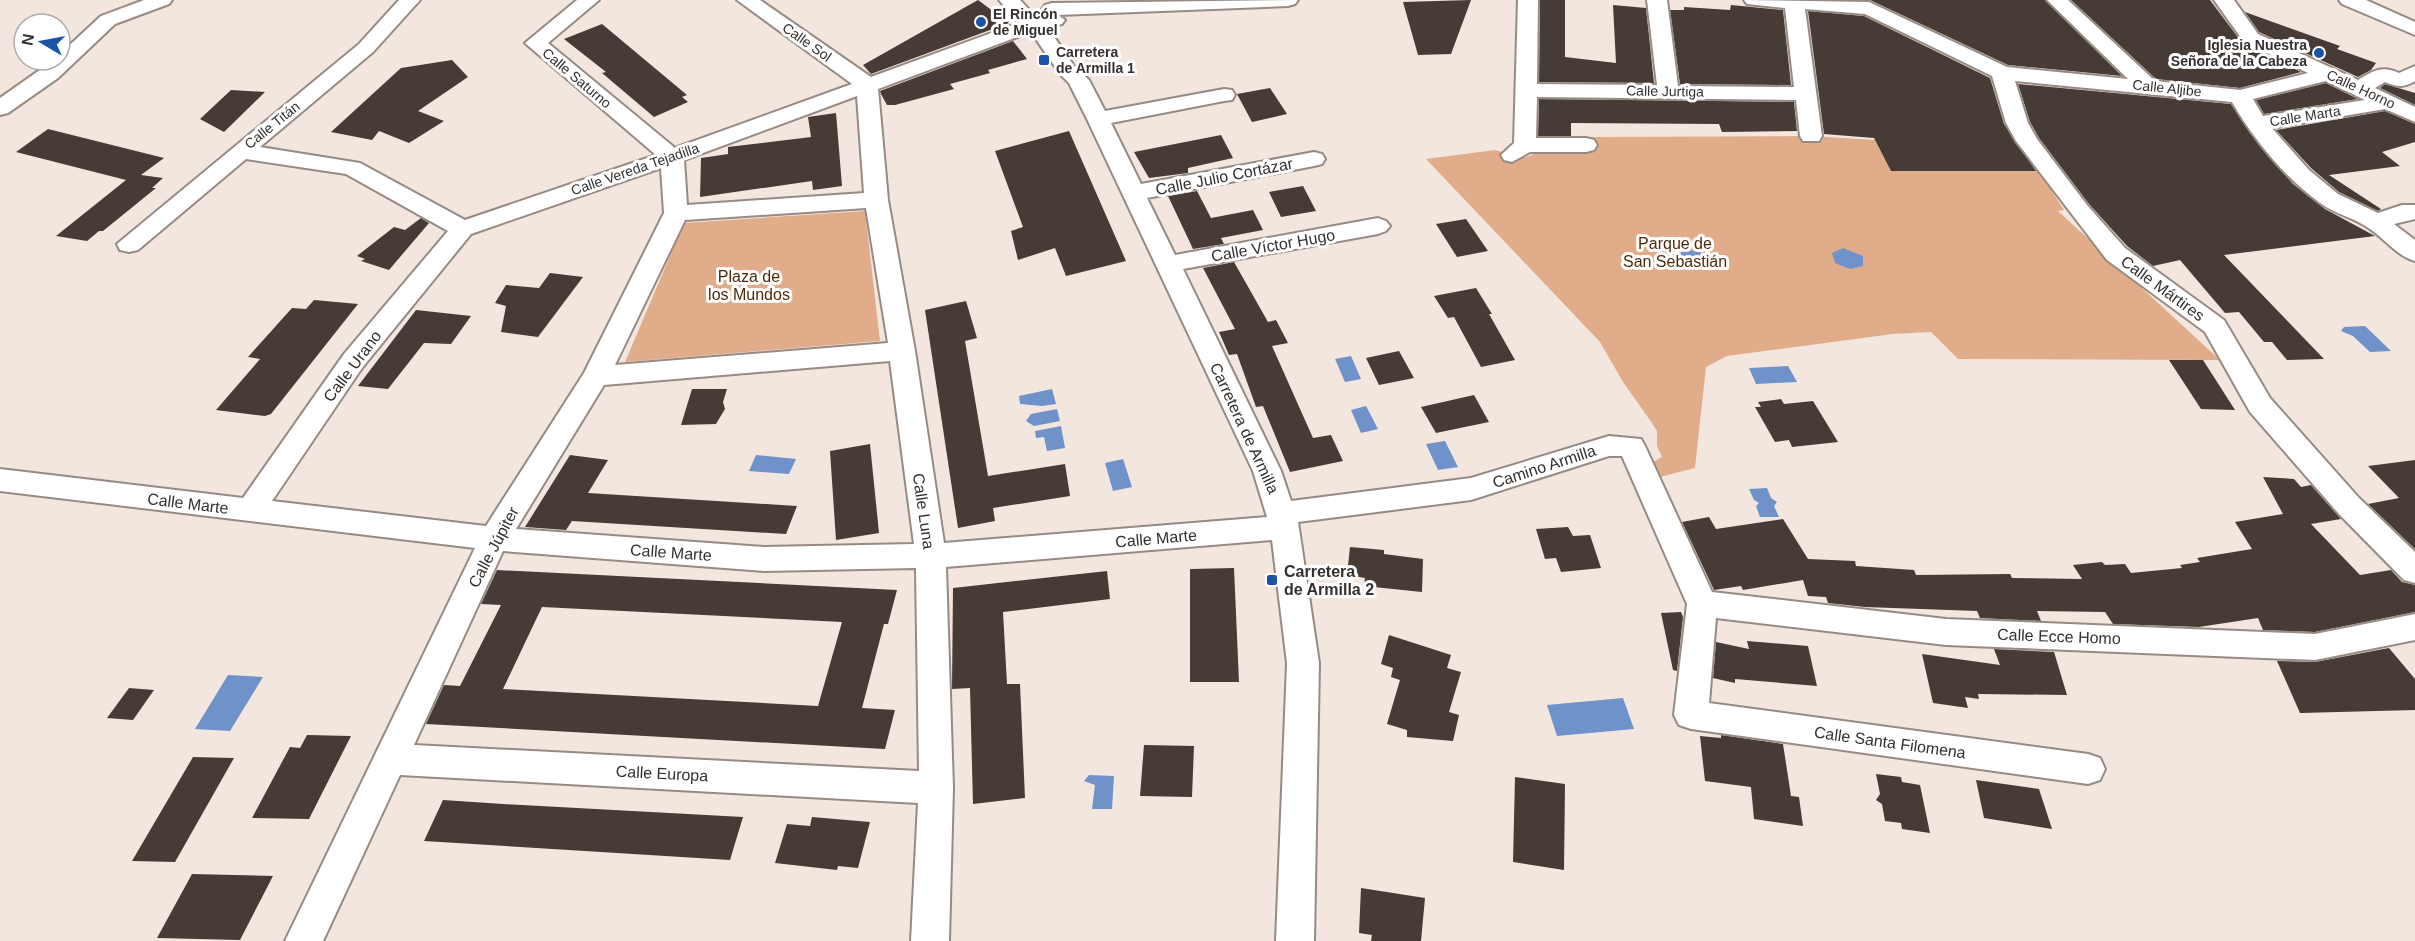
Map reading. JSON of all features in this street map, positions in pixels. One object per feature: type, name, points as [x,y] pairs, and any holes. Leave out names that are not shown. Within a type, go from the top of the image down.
[{"type":"street","points":[[0,108],[51,74],[108,20],[162,0]]},
{"type":"street","name":"Calle Titán","points":[[129,244],[366,48],[410,0]]},
{"type":"street","name":"Calle Saturno","points":[[589,0],[535,43],[672,157]]},
{"type":"street","name":"Calle Sol","points":[[747,0],[867,84]]},
{"type":"street","name":"Carretera de Armilla","points":[[1009,0],[1044,16],[1067,70],[1078,80],[1267,471],[1284,520],[1302,663],[1295,941]]},
{"type":"street","name":"Calle Vereda Tejadilla","points":[[463,229],[672,157],[1044,16],[1134,3],[1288,0]]},
{"type":"street","points":[[1528,0],[1525,90],[1518,150],[1586,145]]},
{"type":"street","points":[[1657,0],[1668,91]]},
{"type":"street","points":[[1754,0],[1869,8],[2002,74]]},
{"type":"street","points":[[2057,0],[2147,85]]},
{"type":"street","name":"Calle Horno","points":[[2224,0],[2251,38],[2415,115]]},
{"type":"street","points":[[2349,0],[2415,28]]},
{"type":"street","points":[[1794,2],[1811,136]]},
{"type":"street","name":"Calle Aljibe","points":[[2002,74],[2147,85],[2240,96],[2329,74]]},
{"type":"street","name":"Calle Mártires","points":[[2002,74],[2017,123],[2027,141],[2079,210],[2116,254],[2215,326],[2260,405],[2349,506],[2415,571]]},
{"type":"street","points":[[2359,88],[2384,74],[2408,77]]},
{"type":"street","name":"Calle Luna","points":[[867,84],[876,200],[902,351],[931,556],[936,788],[930,941]]},
{"type":"street","name":"Calle Jurtiga","points":[[1525,90],[1806,94]]},
{"type":"street","points":[[1098,119],[1224,95]]},
{"type":"street","points":[[2240,96],[2256,124],[2301,175],[2330,199],[2377,222],[2415,254]]},
{"type":"street","name":"Calle Marta","points":[[2256,124],[2389,102]]},
{"type":"street","points":[[240,151],[352,168],[463,229]]},
{"type":"street","points":[[672,157],[676,213],[876,200]]},
{"type":"street","name":"Calle Julio Cortázar","points":[[1134,193],[1314,159]]},
{"type":"street","points":[[2377,222],[2402,212],[2415,212]]},
{"type":"street","name":"Calle Júpiter","points":[[304,941],[388,759],[494,539],[596,376],[676,213]]},
{"type":"street","name":"Calle Víctor Hugo","points":[[1168,264],[1378,226]]},
{"type":"street","name":"Calle Urano","points":[[250,511],[353,361],[463,229]]},
{"type":"street","points":[[596,376],[902,351]]},
{"type":"street","name":"Camino Armilla","points":[[1284,520],[1471,489],[1609,446],[1630,447],[1702,604]]},
{"type":"street","name":"Calle Marte","points":[[0,480],[494,539],[764,559],[931,556],[1284,520]]},
{"type":"street","name":"Calle Ecce Homo","points":[[1702,604],[1946,632],[2315,647],[2415,627]]},
{"type":"street","name":"Calle Santa Filomena","points":[[1702,604],[1691,715],[2088,769]]},
{"type":"street","name":"Calle Europa","points":[[388,759],[936,788]]},
{"type":"green space","name":"Parque de San Sebastián","points":[[1811,136],[1875,140],[1891,171],[2039,171],[2064,210],[2058,211],[2220,360],[1958,359],[1931,332],[1893,334],[1727,356],[1706,367],[1695,468],[1656,478],[1651,468],[1653,462],[1662,457],[1657,446],[1657,431],[1623,382],[1600,342],[1426,159],[1495,150],[1523,158],[1540,152],[1586,145],[1583,137]]},
{"type":"green space","name":"Plaza de los Mundos","points":[[865,211],[880,341],[625,362],[684,223]]},
{"type":"water","points":[[1843,248],[1863,256],[1863,266],[1850,269],[1835,263],[1832,253]]},
{"type":"water","points":[[1688,250],[1699,252],[1707,258],[1706,267],[1693,270],[1678,264],[1676,254]]},
{"type":"water","points":[[2365,326],[2391,351],[2370,352],[2353,336],[2341,331],[2344,327]]},
{"type":"water","points":[[1351,356],[1361,379],[1345,382],[1335,359]]},
{"type":"water","points":[[1788,366],[1797,382],[1756,384],[1749,368]]},
{"type":"water","points":[[1052,389],[1056,404],[1042,406],[1020,404],[1019,396]]},
{"type":"water","points":[[1366,406],[1378,429],[1361,433],[1351,410]]},
{"type":"water","points":[[1057,409],[1060,421],[1034,426],[1026,421],[1031,414]]},
{"type":"water","points":[[1061,426],[1065,448],[1047,451],[1044,437],[1036,438],[1035,431]]},
{"type":"water","points":[[1445,441],[1458,467],[1438,470],[1426,444]]},
{"type":"water","points":[[756,455],[796,459],[789,474],[749,471]]},
{"type":"water","points":[[1123,459],[1132,487],[1113,491],[1105,463]]},
{"type":"water","points":[[1767,488],[1771,498],[1777,502],[1774,506],[1779,517],[1760,517],[1756,506],[1759,503],[1754,500],[1749,489]]},
{"type":"water","points":[[228,675],[263,677],[230,731],[195,729]]},
{"type":"water","points":[[1623,698],[1634,729],[1557,736],[1547,705]]},
{"type":"water","points":[[1089,775],[1114,776],[1112,809],[1092,809],[1095,785],[1084,781]]},
{"type":"building","points":[[978,0],[1009,23],[871,74],[863,65]]},
{"type":"building","points":[[1471,0],[1451,54],[1418,55],[1403,2]]},
{"type":"building","points":[[1540,0],[1565,0],[1565,57],[1616,63],[1613,5],[1646,8],[1654,83],[1539,82]]},
{"type":"building","points":[[1870,0],[2045,0],[2122,76],[2008,65]]},
{"type":"building","points":[[2071,0],[2210,0],[2243,44],[2301,72],[2240,88],[2156,79]]},
{"type":"building","points":[[1731,5],[1783,10],[1791,85],[1680,84],[1670,10],[1684,10],[1684,7],[1730,10]]},
{"type":"building","points":[[1808,11],[1864,16],[1990,78],[2004,124],[2036,171],[1891,171],[1874,138],[1824,134]]},
{"type":"building","name":"Iglesia Nuestra Señora de la Cabeza","points":[[2245,12],[2340,46],[2337,49],[2376,63],[2371,70],[2358,77],[2259,32]]},
{"type":"building","points":[[602,24],[687,95],[682,97],[688,102],[654,117],[602,73],[606,72],[564,39]]},
{"type":"building","points":[[1013,41],[1027,59],[988,70],[990,73],[950,84],[954,89],[895,105],[887,105],[881,94],[880,91]]},
{"type":"building","points":[[452,60],[468,77],[418,111],[444,121],[409,143],[379,131],[372,140],[331,132],[401,68]]},
{"type":"building","points":[[2326,83],[2358,99],[2264,114],[2256,100]]},
{"type":"building","points":[[2018,84],[2231,104],[2259,145],[2293,184],[2325,209],[2375,236],[2224,255],[2324,359],[2287,360],[2272,342],[2264,342],[2239,312],[2225,313],[2180,260],[2153,266],[2127,246],[2089,204],[2039,138],[2030,122]]},
{"type":"building","points":[[2385,84],[2415,93],[2415,105],[2380,88]]},
{"type":"building","points":[[1270,88],[1287,114],[1252,122],[1237,94]]},
{"type":"building","points":[[231,90],[265,92],[224,132],[200,119]]},
{"type":"building","points":[[1539,99],[1794,102],[1797,131],[1722,132],[1719,124],[1571,123],[1571,136],[1538,136]]},
{"type":"building","points":[[2385,111],[2415,124],[2415,142],[2382,152],[2400,166],[2329,175],[2381,209],[2378,211],[2339,192],[2311,168],[2276,130]]},
{"type":"building","points":[[836,113],[842,186],[813,190],[812,181],[700,197],[701,158],[728,154],[728,147],[811,137],[808,117]]},
{"type":"building","points":[[48,129],[164,158],[141,175],[163,178],[152,188],[156,188],[103,231],[99,231],[87,241],[56,236],[126,180],[16,152]]},
{"type":"building","points":[[1069,131],[1126,261],[1066,276],[1055,248],[1018,260],[1011,231],[1023,227],[995,151]]},
{"type":"building","points":[[1221,135],[1233,158],[1188,168],[1188,173],[1149,178],[1134,152]]},
{"type":"building","points":[[1303,186],[1316,211],[1281,217],[1269,192]]},
{"type":"building","points":[[1197,191],[1211,218],[1253,210],[1263,230],[1221,238],[1224,244],[1193,249],[1168,196]]},
{"type":"building","points":[[421,218],[429,223],[389,270],[361,261],[365,259],[357,256],[394,227],[405,230]]},
{"type":"building","points":[[1466,219],[1488,251],[1457,257],[1436,224]]},
{"type":"building","points":[[1234,262],[1268,322],[1276,320],[1288,343],[1272,346],[1313,438],[1331,435],[1343,461],[1290,472],[1263,406],[1256,407],[1237,354],[1229,355],[1219,332],[1235,329],[1203,268]]},
{"type":"building","points":[[550,273],[583,277],[538,337],[501,332],[506,306],[495,303],[506,285],[539,288]]},
{"type":"building","points":[[1476,288],[1515,360],[1481,367],[1454,317],[1448,318],[1434,296]]},
{"type":"building","points":[[314,300],[358,304],[271,414],[265,416],[216,410],[260,359],[248,357],[292,308],[306,309]]},
{"type":"building","points":[[966,301],[977,338],[965,341],[988,476],[1065,464],[1070,496],[993,508],[995,521],[958,528],[925,310]]},
{"type":"building","points":[[416,310],[471,316],[451,344],[424,343],[388,389],[358,386]]},
{"type":"building","points":[[1399,351],[1414,378],[1379,385],[1366,358]]},
{"type":"building","points":[[2169,360],[2203,360],[2235,410],[2201,409]]},
{"type":"building","points":[[692,389],[727,389],[723,402],[725,409],[716,424],[681,425]]},
{"type":"building","points":[[1474,395],[1489,422],[1436,433],[1421,407]]},
{"type":"building","points":[[1781,399],[1784,404],[1813,401],[1838,442],[1792,447],[1789,440],[1775,442],[1755,407],[1761,407],[1758,402]]},
{"type":"building","points":[[870,444],[879,533],[836,540],[830,451]]},
{"type":"building","points":[[570,455],[608,460],[588,493],[797,506],[786,534],[572,521],[566,530],[525,527]]},
{"type":"building","points":[[2415,460],[2415,549],[2368,504],[2399,498],[2368,466]]},
{"type":"building","points":[[2263,477],[2294,479],[2301,487],[2311,485],[2341,519],[2311,524],[2360,575],[2391,570],[2402,582],[2415,585],[2415,612],[2315,632],[2263,630],[2258,618],[2199,627],[2113,624],[2105,612],[2037,611],[2041,621],[1980,618],[1977,611],[1865,607],[1828,603],[1826,597],[1808,596],[1803,580],[1743,590],[1741,586],[1714,590],[1682,522],[1709,517],[1716,529],[1783,519],[1808,559],[1855,561],[1856,566],[1914,570],[1916,575],[2010,574],[2012,578],[2082,579],[2073,565],[2102,562],[2105,565],[2125,564],[2131,573],[2182,568],[2180,565],[2200,562],[2197,558],[2252,549],[2235,522],[2283,514]]},
{"type":"building","points":[[1568,527],[1573,536],[1590,535],[1601,568],[1561,572],[1556,558],[1545,559],[1536,529]]},
{"type":"building","points":[[1350,547],[1384,550],[1384,554],[1423,559],[1422,592],[1364,586],[1365,578],[1347,575]]},
{"type":"building","points":[[1234,568],[1239,682],[1190,682],[1190,569]]},
{"type":"building","points":[[497,570],[897,590],[888,624],[884,624],[862,708],[895,710],[885,749],[426,724],[444,685],[460,686],[501,605],[481,604]],"holes":[[[542,607],[842,622],[818,706],[503,689]]]},
{"type":"building","points":[[1107,571],[1110,599],[1003,612],[1007,684],[1020,684],[1025,798],[973,804],[970,688],[952,689],[953,588]]},
{"type":"building","points":[[1681,612],[1683,617],[1677,671],[1673,670],[1661,613]]},
{"type":"building","points":[[1389,635],[1451,655],[1447,668],[1461,672],[1449,712],[1459,715],[1453,741],[1407,737],[1407,730],[1387,724],[1400,680],[1391,677],[1393,668],[1381,664]]},
{"type":"building","points":[[1747,641],[1808,646],[1817,686],[1735,679],[1735,683],[1713,678],[1716,642],[1749,649]]},
{"type":"building","points":[[2389,648],[2415,679],[2415,710],[2300,713],[2277,661],[2315,662]]},
{"type":"building","points":[[1994,649],[2054,652],[2067,695],[1978,694],[1979,699],[1965,697],[1968,708],[1933,703],[1922,654],[2000,665]]},
{"type":"building","points":[[129,688],[154,690],[133,720],[107,718]]},
{"type":"building","points":[[307,735],[351,736],[309,819],[252,818],[290,747],[300,748]]},
{"type":"building","points":[[1721,735],[1783,744],[1791,796],[1799,797],[1803,826],[1754,819],[1751,787],[1705,781],[1700,736],[1721,738]]},
{"type":"building","points":[[1144,745],[1194,746],[1192,797],[1140,796]]},
{"type":"building","points":[[193,757],[234,758],[175,862],[132,861]]},
{"type":"building","points":[[1876,774],[1901,777],[1902,782],[1920,785],[1930,833],[1902,829],[1901,823],[1885,821],[1882,804],[1876,800],[1880,794]]},
{"type":"building","points":[[1515,777],[1565,784],[1564,870],[1513,862]]},
{"type":"building","points":[[1976,780],[2039,789],[2052,829],[1984,818]]},
{"type":"building","points":[[443,800],[743,817],[730,860],[424,841]]},
{"type":"building","points":[[812,817],[870,822],[858,868],[838,866],[837,870],[775,863],[787,824],[810,826]]},
{"type":"building","points":[[192,874],[273,876],[240,940],[157,938]]},
{"type":"building","points":[[1361,888],[1425,898],[1421,941],[1371,941],[1372,935],[1359,933]]},
{"type":"place","name":"El Rincón de Miguel","points":[[981,22]]},
{"type":"place","name":"Iglesia Nuestra Señora de la Cabeza","points":[[2319,53]]},
{"type":"place","name":"Carretera de Armilla 1","points":[[1044,60]]},
{"type":"place","name":"Carretera de Armilla 2","points":[[1272,580]]}]
